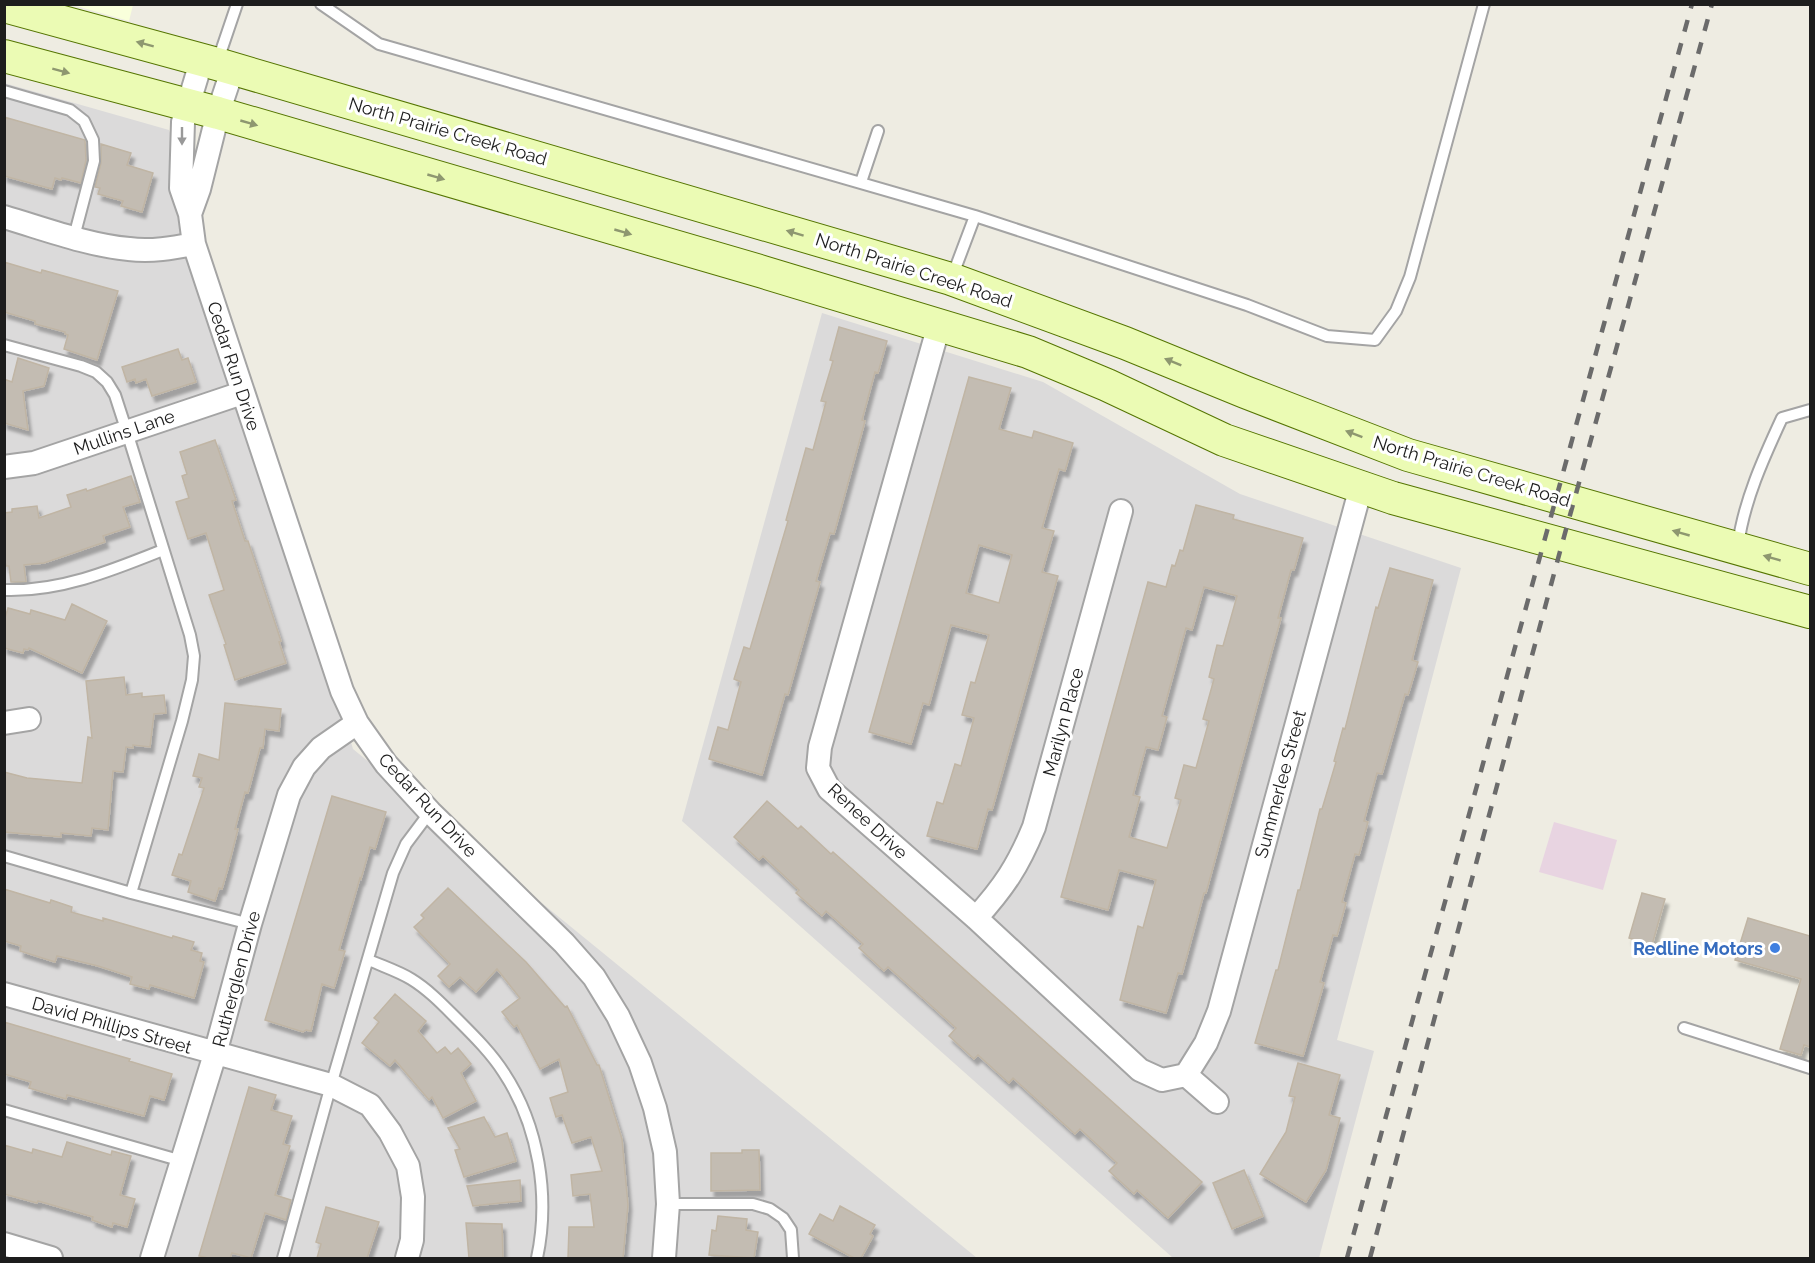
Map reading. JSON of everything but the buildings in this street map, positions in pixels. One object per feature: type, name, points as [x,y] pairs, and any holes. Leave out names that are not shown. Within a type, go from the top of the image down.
[{"type":"main road","name":"North Prairie Creek Road","points":[[4,6],[217,64],[951,279],[1125,343],[1408,455],[1810,569]]},
{"type":"main road","points":[[4,56],[218,113],[1028,352],[1107,385],[1224,440],[1361,487],[1404,501],[1810,612]]},
{"type":"main road","points":[[549,210],[563,164]]},
{"type":"main road","points":[[939,326],[951,279]]},
{"type":"main road","points":[[1727,589],[1737,549]]},
{"type":"street","name":"Cedar Run Drive","points":[[217,64],[186,106],[183,122],[181,189],[190,214],[194,244],[342,691],[357,723],[386,764],[430,812],[549,928],[594,977],[618,1016],[640,1063],[655,1108],[665,1152],[668,1204],[664,1258]]},
{"type":"street","points":[[190,214],[199,189],[218,113],[217,64]]},
{"type":"street","points":[[4,217],[96,243],[130,249],[164,249],[194,244]]},
{"type":"street","name":"Renee Drive","points":[[939,326],[820,747],[818,768],[829,789],[976,918],[1140,1070],[1162,1080],[1186,1074]]},
{"type":"street","name":"Mullins Lane","points":[[4,467],[34,463],[242,393]]},
{"type":"street","name":"Summerlee Street","points":[[1186,1074],[1206,1043],[1219,1011],[1361,487]]},
{"type":"street","name":"Marilyn Place","points":[[976,918],[1011,875],[1023,855],[1034,827],[1121,511]]},
{"type":"street","points":[[4,723],[29,719]]},
{"type":"street","name":"Rutherglen Drive","points":[[152,1258],[215,1054],[250,924],[289,795],[304,767],[321,748],[357,723]]},
{"type":"street","name":"David Phillips Street","points":[[4,994],[331,1085],[370,1105],[390,1132],[408,1166],[412,1197],[412,1240],[407,1258]]},
{"type":"street","points":[[1186,1074],[1217,1102]]},
{"type":"street","points":[[4,1244],[51,1258]]},
{"type":"lane","points":[[217,64],[237,4]]},
{"type":"lane","points":[[321,4],[379,44],[975,216],[1247,304],[1327,336],[1375,340],[1396,311],[1410,277],[1484,4]]},
{"type":"lane","points":[[4,91],[70,110],[84,122],[93,140],[94,161],[74,237]]},
{"type":"lane","points":[[861,182],[878,131]]},
{"type":"lane","points":[[951,279],[975,216]]},
{"type":"lane","points":[[4,345],[96,372],[107,382],[115,395],[190,635],[194,656],[192,680],[131,893]]},
{"type":"lane","points":[[1737,549],[1742,519],[1766,453],[1782,418],[1810,410]]},
{"type":"lane","points":[[4,590],[20,591],[76,582],[164,550]]},
{"type":"lane","points":[[284,1258],[331,1085],[393,873],[406,844],[430,812]]},
{"type":"lane","points":[[4,856],[131,893],[250,924]]},
{"type":"lane","points":[[369,960],[410,978],[440,1001],[476,1038],[504,1073],[523,1109],[537,1154],[543,1200],[541,1239],[537,1258]]},
{"type":"lane","points":[[1684,1028],[1810,1068]]},
{"type":"lane","points":[[4,1110],[182,1161]]},
{"type":"lane","points":[[668,1204],[753,1204],[770,1209],[783,1218],[791,1230],[792,1258]]},
{"type":"shaded area","points":[[73,5],[133,5],[129,21]]},
{"type":"shaded area","points":[[4,83],[169,130],[182,167],[353,749],[977,1258],[5,1258]]},
{"type":"shaded area","points":[[822,313],[1043,382],[1240,494],[1461,568],[1337,1040],[1374,1051],[1319,1258],[1173,1258],[682,821]]},
{"type":"shaded area","points":[[1554,822],[1617,840],[1603,890],[1539,872]]},
{"type":"railway","points":[[1347,1258],[1692,4]]},
{"type":"railway","points":[[1370,1258],[1562,544],[1712,4]]},
{"type":"place","name":"Redline Motors","points":[[1775,948]]}]
